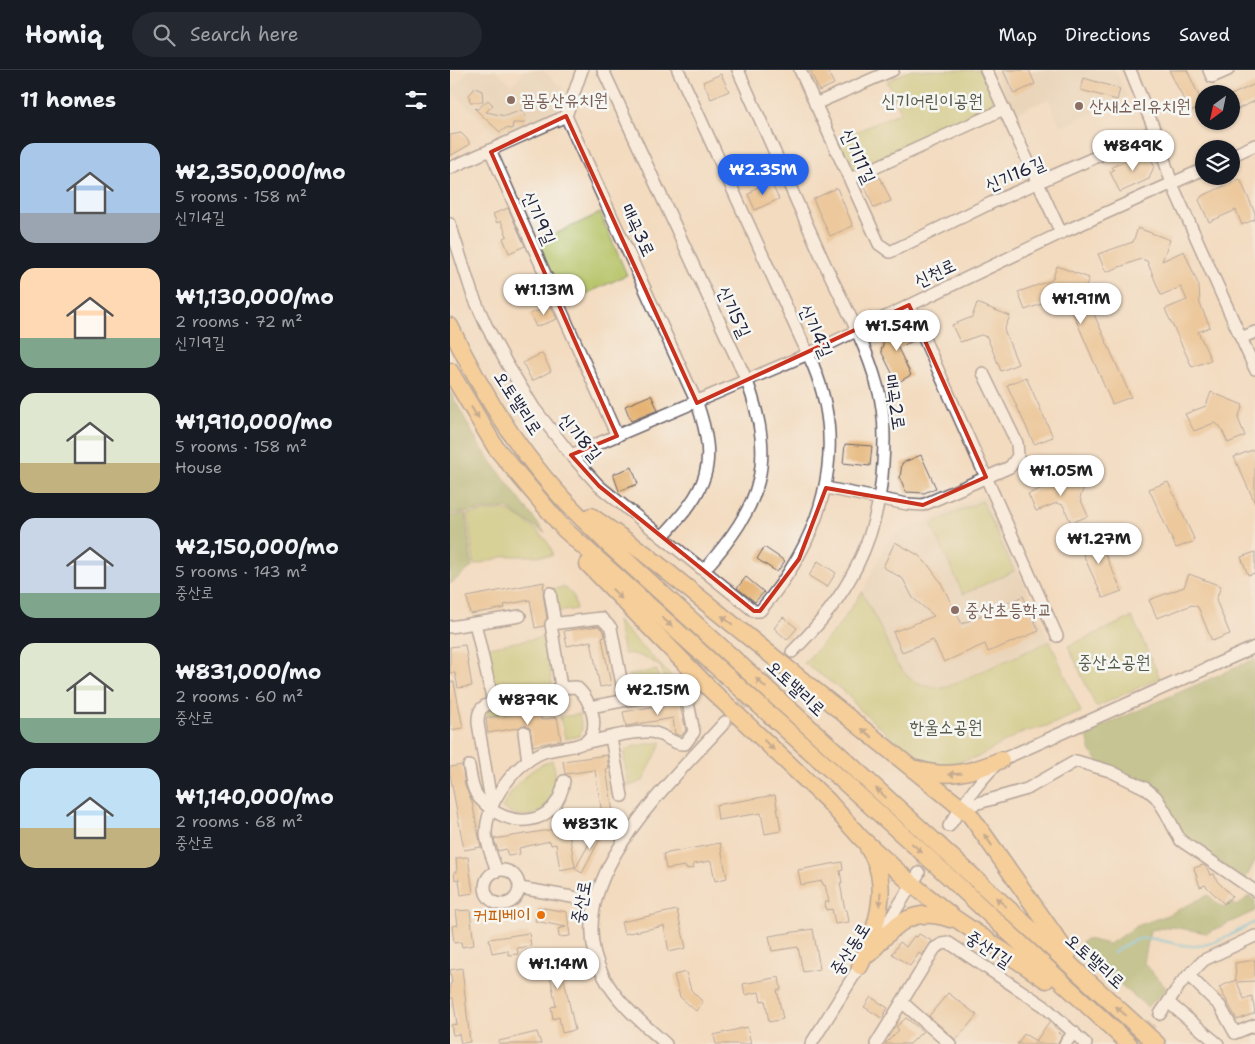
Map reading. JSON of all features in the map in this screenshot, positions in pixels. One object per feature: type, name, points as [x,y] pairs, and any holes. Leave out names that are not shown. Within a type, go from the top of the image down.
[{"type":"highway","name":"오토밸리로","points":[[450,326],[466,359],[508,428],[562,498],[607,543],[1157,1044]]},
{"type":"highway","name":"오토밸리로","points":[[450,371],[496,448],[564,529],[935,864],[1126,1042]]},
{"type":"highway","points":[[562,498],[644,553],[970,815],[1086,980]]},
{"type":"highway","points":[[564,529],[596,572],[711,690],[828,802],[861,838],[876,861],[880,880],[877,922],[862,962]]},
{"type":"highway","points":[[902,762],[927,772],[954,775],[969,773],[1002,760]]},
{"type":"highway","points":[[861,838],[916,879],[962,922],[1027,965],[1126,1042]]},
{"type":"highway","points":[[862,962],[893,928],[916,914],[937,914],[962,922]]},
{"type":"street","points":[[450,168],[490,152],[566,116],[582,70]]},
{"type":"street","name":"신기5길","points":[[603,70],[747,381],[757,410],[762,437],[759,478],[753,498],[731,540],[704,570]]},
{"type":"street","name":"신기4길","points":[[678,70],[808,354],[824,398],[828,424],[830,453],[826,488],[812,530],[799,560],[782,586],[760,611]]},
{"type":"street","name":"매곡2로","points":[[738,70],[870,360],[884,417],[884,450],[880,498],[873,530],[849,583],[822,622],[792,652]]},
{"type":"street","name":"신기11길","points":[[800,70],[879,244],[890,252]]},
{"type":"street","points":[[815,104],[893,70]]},
{"type":"street","points":[[986,70],[1061,233]]},
{"type":"street","points":[[1130,70],[1155,131],[1172,184],[1255,369]]},
{"type":"street","points":[[1209,70],[1212,77],[1228,70]]},
{"type":"street","points":[[850,179],[1004,109]]},
{"type":"street","name":"매곡3로","points":[[566,116],[697,403],[708,438],[707,470],[695,499],[662,536]]},
{"type":"street","name":"신기16길","points":[[890,252],[930,231],[1155,131]]},
{"type":"street","points":[[1240,152],[1255,145]]},
{"type":"street","name":"신기9길","points":[[490,152],[617,436]]},
{"type":"street","name":"신천로","points":[[571,455],[697,403],[808,354],[1061,233],[1195,173]]},
{"type":"street","name":"신기8길","points":[[450,224],[472,293],[486,325],[534,408],[571,455],[599,486],[754,611],[760,611]]},
{"type":"street","points":[[909,305],[1057,636]]},
{"type":"street","points":[[1241,338],[1255,332]]},
{"type":"street","points":[[826,488],[923,504],[1010,467],[1018,456],[1018,450],[983,373]]},
{"type":"street","points":[[550,593],[555,623]]},
{"type":"street","points":[[450,628],[520,616]]},
{"type":"street","points":[[558,689],[551,624],[595,617],[607,622],[611,628],[625,700]]},
{"type":"street","points":[[475,623],[493,702]]},
{"type":"street","points":[[950,826],[988,772],[1002,760],[1255,647]]},
{"type":"street","points":[[492,808],[478,723],[482,707],[493,702],[558,689],[576,688],[588,698],[594,727],[591,736],[583,743]]},
{"type":"street","points":[[497,871],[486,835],[487,821],[492,808],[510,778],[528,761],[550,750],[649,732],[662,734],[679,744],[685,744],[694,732],[687,698],[682,693],[675,692],[590,707]]},
{"type":"street","name":"중산로","points":[[666,1044],[618,998],[604,978],[596,957],[593,938],[595,901],[609,862],[620,844],[725,722]]},
{"type":"street","points":[[524,732],[528,761]]},
{"type":"street","points":[[612,738],[622,796]]},
{"type":"street","points":[[961,808],[1027,789],[1076,761],[1102,769],[1145,788],[1156,797],[1165,810],[1180,840],[1255,891]]},
{"type":"street","points":[[469,766],[478,798],[492,808],[518,821],[530,821],[542,816],[556,804],[564,781]]},
{"type":"street","points":[[503,870],[517,878],[520,888],[516,898],[507,904],[495,904],[486,895],[485,883],[492,873],[497,871],[503,870]]},
{"type":"street","name":"중산동로","points":[[811,1044],[916,879]]},
{"type":"street","points":[[520,888],[595,901]]},
{"type":"street","points":[[1160,1014],[1188,974],[1204,960],[1255,936]]},
{"type":"street","name":"중산1길","points":[[876,1044],[903,1003],[935,948],[942,944],[949,944],[1044,1006],[1080,1038]]},
{"type":"street","points":[[1188,974],[1220,1006],[1235,1033],[1255,1024]]},
{"type":"street","points":[[903,1003],[950,1044]]},
{"type":"street","points":[[1169,1003],[1218,1044]]},
{"type":"street","points":[[1065,1044],[1080,1038]]},
{"type":"highlighted area","points":[[566,116],[697,403],[909,305],[986,477],[923,505],[826,488],[799,559],[760,611],[754,611],[599,486],[571,455],[617,436],[491,152]]},
{"type":"shaded area","name":"꿈동산유치원","points":[[469,70],[495,70],[512,85],[525,70],[542,70],[564,88],[556,110],[499,138],[451,90]]},
{"type":"shaded area","name":"산새소리유치원","points":[[994,70],[1115,70],[1127,97],[1061,127],[1048,99],[1014,114]]},
{"type":"shaded area","name":"중산초등학교","points":[[980,496],[986,498],[1049,640],[943,687],[920,684],[908,676],[897,663],[863,591],[889,538]]},
{"type":"green space","name":"신기어린이공원","points":[[910,70],[981,70],[998,107],[852,170],[837,140],[901,112],[887,81]]},
{"type":"green space","points":[[600,213],[627,275],[564,304],[536,243]]},
{"type":"green space","points":[[450,391],[479,445],[545,533],[506,508],[450,514]]},
{"type":"green space","points":[[982,501],[1014,571],[963,594],[931,524]]},
{"type":"green space","points":[[503,510],[525,521],[542,535],[552,550],[552,556],[506,556],[474,565],[468,514]]},
{"type":"green space","points":[[466,514],[472,567],[450,584],[450,516]]},
{"type":"green space","points":[[563,587],[573,595],[576,609],[558,612],[554,589]]},
{"type":"green space","name":"한울소공원","points":[[862,592],[896,663],[908,677],[920,685],[944,688],[1050,641],[1081,712],[1050,725],[1021,733],[978,757],[939,767],[915,758],[858,708],[846,693],[804,663],[837,628]]},
{"type":"green space","name":"중산소공원","points":[[1132,617],[1160,678],[1096,707],[1068,646]]},
{"type":"green space","points":[[617,621],[681,686],[665,686],[661,667],[643,657],[624,654]]},
{"type":"green space","points":[[544,637],[553,688],[503,696],[496,690],[488,647]]},
{"type":"green space","points":[[1255,659],[1255,861],[1245,880],[1182,837],[1167,808],[1100,764],[1090,750],[1087,733]]},
{"type":"green space","points":[[657,670],[660,685],[631,690],[628,675]]},
{"type":"green space","points":[[559,698],[561,709],[545,711],[544,708],[488,717],[487,712],[490,708]]},
{"type":"green space","points":[[579,714],[582,729],[579,736],[565,739],[560,717]]},
{"type":"green space","points":[[662,742],[643,781],[629,786],[624,762],[626,750],[638,745]]},
{"type":"green space","points":[[552,760],[555,786],[552,797],[546,806],[538,813],[527,816],[515,814],[502,808],[522,779],[536,768]]},
{"type":"green space","points":[[1208,895],[1223,908],[1231,902],[1237,906],[1249,896],[1255,901],[1255,911],[1207,933],[1173,927],[1150,930],[1144,963],[1167,989],[1147,1007],[1078,946],[1086,939],[1109,944],[1137,926],[1170,914]]},
{"type":"building","points":[[810,70],[827,70],[834,84],[819,91]]},
{"type":"building","points":[[1003,70],[1029,70],[1035,84],[1014,94]]},
{"type":"building","points":[[1169,70],[1187,70],[1195,88],[1195,109],[1190,112]]},
{"type":"building","points":[[721,74],[729,91],[711,99],[703,82]]},
{"type":"building","points":[[1084,78],[1120,89],[1117,100],[1081,90]]},
{"type":"building","points":[[1255,84],[1255,101],[1240,108],[1240,91]]},
{"type":"building","points":[[475,88],[482,91],[483,102],[470,102],[469,95]]},
{"type":"building","points":[[488,100],[493,105],[486,112],[505,116],[523,110],[526,120],[523,123],[513,123],[512,129],[506,128],[500,132],[474,108],[478,109]]},
{"type":"building","points":[[461,133],[469,141],[469,145],[450,156],[450,135]]},
{"type":"building","points":[[1148,151],[1154,166],[1149,179],[1120,192],[1110,172],[1114,170],[1112,167]]},
{"type":"building","points":[[880,177],[891,201],[874,208],[864,184]]},
{"type":"building","points":[[1240,179],[1255,213],[1255,219],[1242,225],[1236,210],[1209,222],[1199,200],[1202,196],[1227,185],[1240,185]]},
{"type":"building","points":[[770,181],[779,199],[755,210],[748,194]]},
{"type":"building","points":[[837,188],[853,226],[830,236],[813,199]]},
{"type":"building","points":[[508,208],[525,246],[509,253],[503,238],[507,236],[501,221],[497,223],[493,214]]},
{"type":"building","points":[[1138,228],[1170,240],[1162,261],[1184,251],[1199,286],[1200,304],[1210,327],[1198,332],[1211,360],[1192,367],[1165,309],[1187,300],[1181,287],[1161,295],[1147,261],[1141,259],[1106,272],[1098,254],[1133,242]]},
{"type":"building","points":[[1057,266],[1089,278],[1084,292],[1131,397],[1112,404],[1067,299],[1061,297],[1025,310],[1018,292],[1052,280]]},
{"type":"building","points":[[977,303],[1010,316],[1004,330],[1018,364],[1001,371],[987,337],[981,335],[960,342],[952,325],[972,317]]},
{"type":"building","points":[[551,306],[557,319],[536,327],[530,314]]},
{"type":"building","points":[[903,327],[910,329],[915,340],[898,348],[911,375],[897,383],[881,351],[886,335]]},
{"type":"building","points":[[542,353],[551,371],[532,381],[523,363]]},
{"type":"building","points":[[1026,377],[1053,437],[1034,444],[1007,385]]},
{"type":"building","points":[[1211,392],[1243,405],[1238,418],[1245,436],[1228,443],[1220,426],[1214,423],[1194,431],[1185,414],[1206,406]]},
{"type":"building","points":[[651,395],[658,410],[631,421],[625,406]]},
{"type":"building","points":[[845,444],[872,446],[870,466],[843,463]]},
{"type":"building","points":[[1255,449],[1255,503],[1234,457]]},
{"type":"building","points":[[921,455],[936,488],[924,493],[906,492],[900,478],[902,463]]},
{"type":"building","points":[[632,467],[638,484],[619,491],[613,474]]},
{"type":"building","points":[[1053,472],[1085,484],[1080,498],[1088,516],[1071,523],[1063,505],[1057,503],[1036,511],[1028,494],[1048,486]]},
{"type":"building","points":[[1168,482],[1195,541],[1176,548],[1149,489]]},
{"type":"building","points":[[1095,532],[1122,591],[1103,598],[1076,539]]},
{"type":"building","points":[[895,542],[918,555],[929,566],[940,581],[962,624],[1023,596],[1039,631],[988,652],[985,644],[944,662],[933,640],[902,652],[893,632],[934,616],[913,598],[903,579],[883,567]]},
{"type":"building","points":[[764,547],[785,561],[777,572],[757,559]]},
{"type":"building","points":[[1255,552],[1255,573],[1248,575],[1241,557]]},
{"type":"building","points":[[818,561],[836,573],[827,587],[809,576]]},
{"type":"building","points":[[1189,574],[1221,586],[1216,600],[1230,634],[1212,641],[1198,607],[1192,605],[1157,618],[1149,600],[1184,587]]},
{"type":"building","points":[[746,577],[764,592],[755,602],[737,588]]},
{"type":"building","points":[[544,582],[543,594],[547,618],[544,626],[535,628],[530,600],[504,605],[505,608],[470,614],[467,597]]},
{"type":"building","points":[[783,617],[797,628],[787,640],[774,628]]},
{"type":"building","points":[[598,626],[604,632],[605,637],[602,638],[611,685],[600,687],[591,641],[567,646],[564,631]]},
{"type":"building","points":[[465,645],[472,686],[458,688],[455,673],[450,673],[450,647]]},
{"type":"building","points":[[450,682],[454,682],[463,728],[450,730]]},
{"type":"building","points":[[679,702],[686,730],[681,736],[675,734],[673,718],[626,726],[623,712]]},
{"type":"building","points":[[540,709],[541,720],[557,717],[561,740],[533,746],[530,728],[523,725],[518,728],[488,733],[486,718]]},
{"type":"building","points":[[607,755],[609,769],[606,769],[613,812],[602,814],[595,770],[565,774],[563,761]]},
{"type":"building","points":[[462,765],[465,786],[472,802],[481,847],[464,850],[450,774],[450,767]]},
{"type":"building","points":[[775,795],[781,831],[765,834],[761,813],[718,820],[716,805]]},
{"type":"building","points":[[599,826],[605,830],[582,873],[575,869]]},
{"type":"building","points":[[568,827],[575,867],[560,870],[556,844],[551,845],[550,841],[519,848],[520,854],[508,856],[506,849],[498,851],[494,839]]},
{"type":"building","points":[[720,843],[727,878],[715,881],[711,861],[693,864],[694,868],[686,869],[685,866],[666,869],[663,854]]},
{"type":"building","points":[[468,857],[473,893],[461,895],[459,879],[455,880],[454,872],[457,872],[456,858]]},
{"type":"building","points":[[842,862],[843,870],[840,871],[842,883],[840,883],[849,922],[835,924],[832,909],[826,910],[825,902],[829,902],[825,885],[823,885],[822,881],[801,885],[798,870]]},
{"type":"building","points":[[1203,865],[1207,868],[1210,875],[1214,874],[1217,881],[1232,896],[1224,904],[1205,885],[1200,887],[1194,868]]},
{"type":"building","points":[[538,907],[567,912],[570,936],[559,937],[558,929],[566,927],[535,921]]},
{"type":"building","points":[[470,910],[474,945],[462,947],[461,942],[454,943],[452,926],[458,925],[456,911]]},
{"type":"building","points":[[677,910],[686,948],[669,952],[664,926],[624,934],[621,922]]},
{"type":"building","points":[[813,929],[820,969],[803,972],[798,947],[772,951],[769,936]]},
{"type":"building","points":[[529,933],[531,946],[517,948],[518,954],[508,955],[508,950],[492,953],[489,939]]},
{"type":"building","points":[[919,934],[932,941],[922,955],[919,953],[910,966],[892,954],[900,942],[906,947],[914,936],[917,937]]},
{"type":"building","points":[[558,952],[575,1030],[562,1033],[559,1017],[553,1019],[551,1007],[556,1006],[549,970],[541,972],[537,956]]},
{"type":"building","points":[[1255,960],[1255,981],[1237,982],[1244,999],[1252,996],[1255,1013],[1237,1020],[1219,987],[1236,980],[1235,963]]},
{"type":"building","points":[[462,968],[470,1042],[461,1043],[459,1034],[453,1035],[451,1025],[457,1024],[453,998],[450,998],[450,984],[452,983],[450,970]]},
{"type":"building","points":[[686,972],[691,990],[703,1002],[696,1011],[680,997],[674,975]]},
{"type":"building","points":[[779,977],[781,990],[777,990],[783,1019],[769,1022],[765,1000],[761,1001],[759,992],[745,995],[743,984]]},
{"type":"building","points":[[948,993],[977,1015],[956,1040],[929,1016]]},
{"type":"building","points":[[871,997],[888,1008],[882,1018],[864,1007]]},
{"type":"building","points":[[906,1018],[923,1031],[910,1044],[885,1044],[899,1030],[896,1027]]},
{"type":"building","points":[[1049,1022],[1062,1035],[1057,1044],[1017,1044],[1024,1034],[1036,1041]]},
{"type":"building","points":[[747,1027],[751,1044],[716,1044],[714,1035]]},
{"type":"building","points":[[537,1032],[541,1044],[499,1044],[499,1041]]},
{"type":"waterway","points":[[1114,952],[1132,941],[1143,939],[1189,946],[1205,945],[1227,937],[1255,922]]},
{"type":"tunnel","points":[[730,718],[792,652]]},
{"type":"tunnel","points":[[919,873],[949,826]]},
{"type":"tunnel","points":[[1134,1044],[1160,1014]]},
{"type":"place","name":"꿈동산유치원","points":[[511,100]]},
{"type":"place","name":"산새소리유치원","points":[[1079,106]]},
{"type":"place","name":"중산초등학교","points":[[955,610]]},
{"type":"place","name":"커피베이","points":[[541,915]]}]
